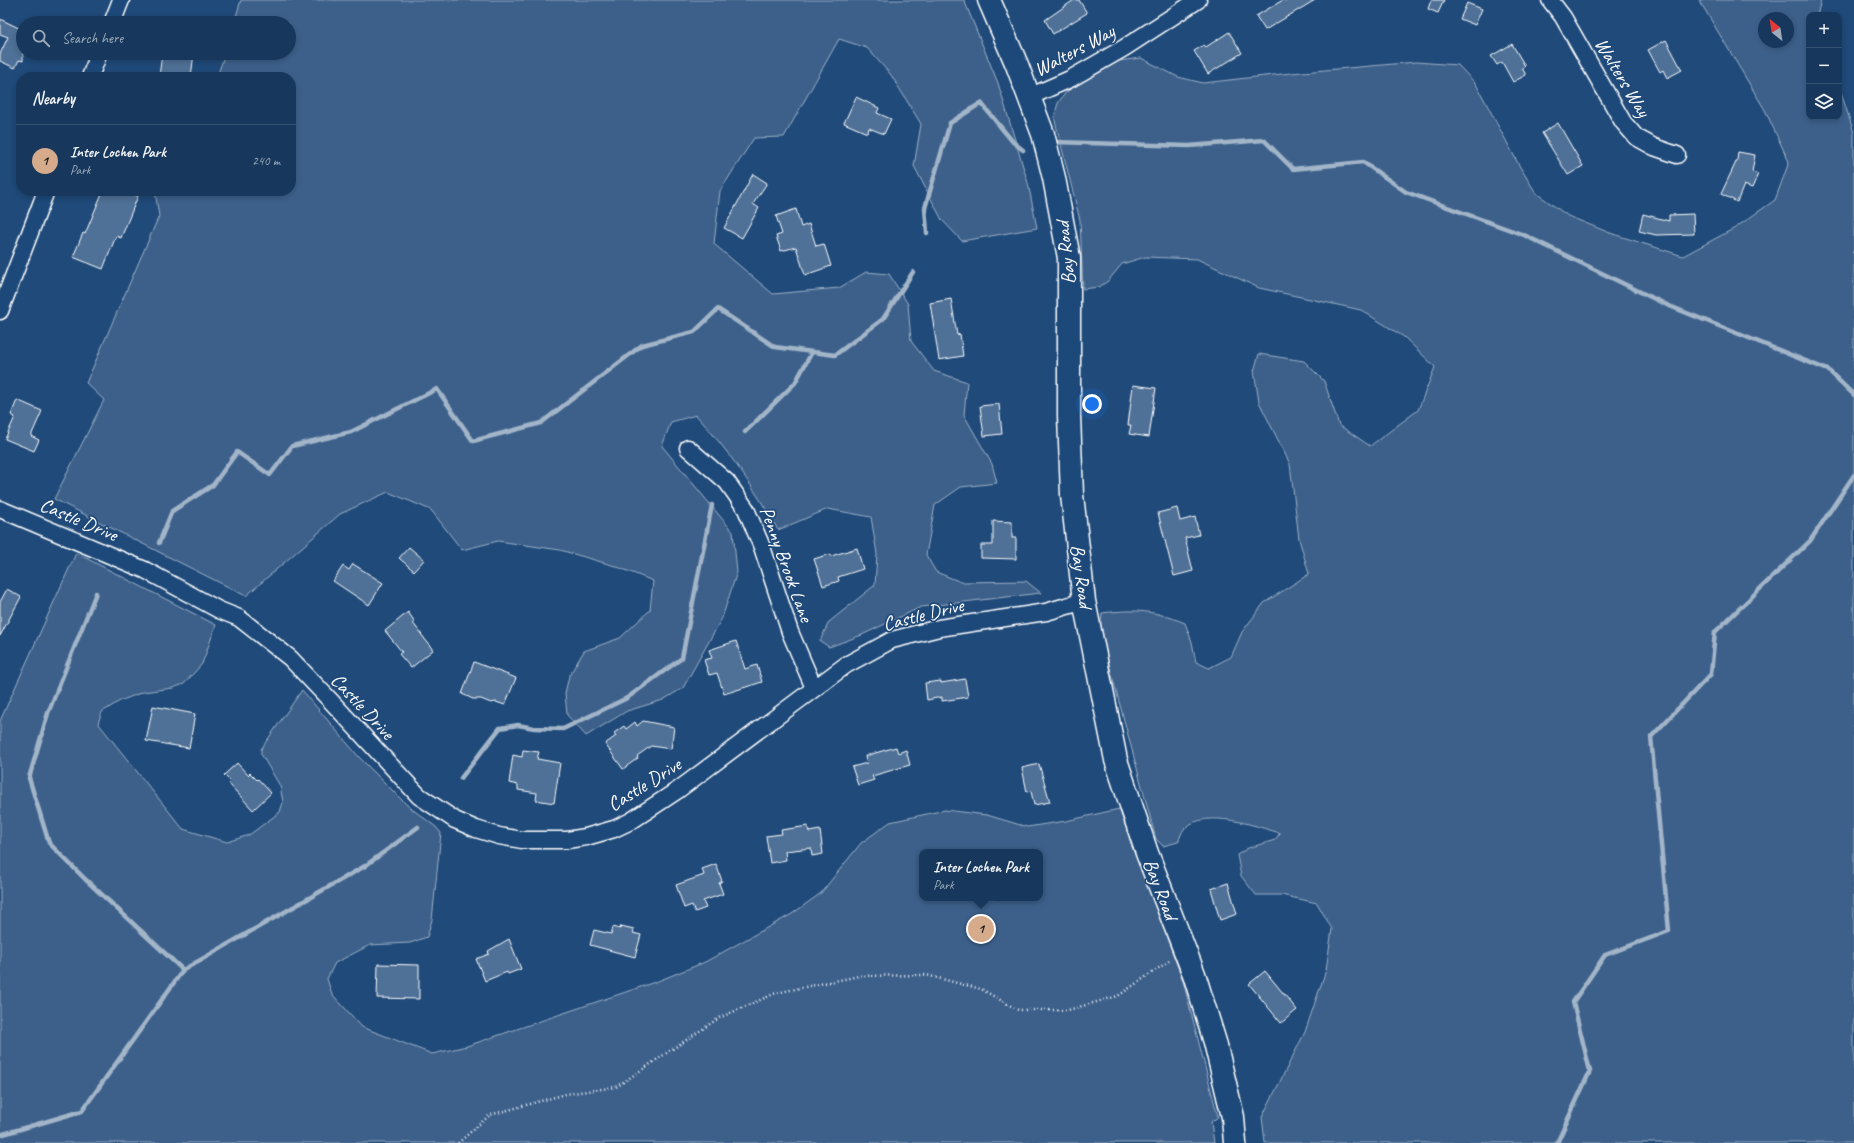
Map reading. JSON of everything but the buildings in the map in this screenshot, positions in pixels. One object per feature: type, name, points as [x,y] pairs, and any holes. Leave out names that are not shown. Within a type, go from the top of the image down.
[{"type":"main road","name":"Bay Road","points":[[989,0],[1043,134],[1054,178],[1069,258],[1069,416],[1072,495],[1084,601],[1116,760],[1147,853],[1185,950],[1215,1042],[1233,1117],[1235,1143]]},
{"type":"main road","points":[[1233,1117],[1248,1143]]},
{"type":"street","points":[[115,16],[121,0]]},
{"type":"street","name":"Walters Way","points":[[1029,97],[1083,72],[1124,48],[1198,0]]},
{"type":"street","name":"Walters Way","points":[[1550,0],[1563,17],[1623,122],[1636,137],[1654,147],[1677,154]]},
{"type":"street","points":[[92,72],[96,60]]},
{"type":"street","points":[[0,311],[44,196]]},
{"type":"street","name":"Penny Brook Lane","points":[[688,448],[727,482],[746,509],[762,547],[790,632],[814,688]]},
{"type":"street","name":"Castle Drive","points":[[0,509],[145,570],[219,610],[239,618],[290,658],[419,796],[455,820],[499,836],[522,840],[567,840],[586,838],[614,829],[631,821],[678,790],[814,688],[857,658],[892,640],[939,628],[1046,612],[1084,601]]},
{"type":"path","points":[[458,1143],[490,1115],[566,1094],[616,1087],[719,1018],[776,993],[860,976],[926,975],[981,989],[1018,1010],[1068,1010],[1118,996],[1185,950]]},
{"type":"shaded area","points":[[241,0],[964,0],[998,83],[1028,183],[1037,228],[962,241],[942,220],[914,166],[921,124],[891,75],[867,48],[839,39],[784,137],[754,138],[720,191],[714,244],[773,294],[839,288],[866,272],[889,274],[908,304],[911,341],[934,371],[967,382],[964,415],[992,464],[997,483],[961,487],[935,505],[926,555],[936,572],[961,582],[1026,581],[1041,593],[921,607],[862,635],[829,647],[820,641],[829,622],[875,585],[877,554],[871,517],[828,509],[778,530],[740,470],[696,415],[671,422],[662,446],[733,532],[737,572],[722,618],[683,688],[663,700],[627,711],[586,736],[567,715],[565,693],[569,676],[584,651],[620,638],[650,610],[653,581],[615,566],[560,550],[498,541],[462,550],[431,510],[388,492],[340,514],[246,596],[54,499],[104,400],[86,383],[159,216],[156,196],[296,196],[296,72],[219,72],[223,60],[296,60],[296,16],[236,16]]},
{"type":"shaded area","points":[[1699,0],[1821,0],[1818,12],[1806,12],[1806,120],[1842,120],[1842,95],[1854,133],[1854,253],[1852,252],[1854,254],[1854,1143],[1265,1143],[1262,1117],[1305,1032],[1326,970],[1332,929],[1317,903],[1281,895],[1256,895],[1241,876],[1237,855],[1248,848],[1275,840],[1280,833],[1231,820],[1206,819],[1194,822],[1185,828],[1178,842],[1163,846],[1156,839],[1100,631],[1102,613],[1135,611],[1154,613],[1185,623],[1192,642],[1196,662],[1209,668],[1231,657],[1242,632],[1264,603],[1309,574],[1299,539],[1290,464],[1259,402],[1254,371],[1259,354],[1304,361],[1324,381],[1339,425],[1370,446],[1418,410],[1435,367],[1404,337],[1361,310],[1259,288],[1197,259],[1145,257],[1122,264],[1108,281],[1099,287],[1083,289],[1080,220],[1054,117],[1058,103],[1066,92],[1118,61],[1141,58],[1178,77],[1203,83],[1291,73],[1416,62],[1458,65],[1476,84],[1520,167],[1536,193],[1568,216],[1610,233],[1683,256],[1735,228],[1775,200],[1789,162],[1765,110]]},
{"type":"shaded area","points":[[76,553],[216,625],[202,664],[184,684],[173,688],[143,692],[120,701],[102,712],[98,723],[183,829],[227,842],[249,835],[280,812],[283,802],[280,786],[261,754],[261,749],[302,690],[359,757],[408,806],[436,827],[441,833],[432,920],[427,937],[410,943],[370,945],[335,963],[327,979],[332,994],[362,1027],[432,1054],[467,1046],[658,981],[705,962],[792,914],[821,893],[861,843],[890,822],[945,810],[987,815],[1027,827],[1066,821],[1119,809],[1183,981],[1218,1117],[1211,1122],[1214,1143],[0,1143],[0,721]]},
{"type":"waterway","points":[[927,233],[925,208],[950,123],[981,103],[1013,142],[1023,150]]},
{"type":"waterway","points":[[1054,142],[1189,146],[1264,140],[1293,169],[1363,162],[1406,192],[1524,235],[1667,305],[1828,370],[1854,395]]},
{"type":"waterway","points":[[159,543],[172,511],[213,485],[237,452],[270,475],[292,446],[351,432],[437,389],[473,441],[541,423],[642,345],[694,332],[718,309],[775,347],[835,355],[883,319],[913,272]]},
{"type":"waterway","points":[[745,432],[795,383],[812,352]]},
{"type":"waterway","points":[[1557,1143],[1590,1071],[1573,1002],[1605,955],[1669,931],[1651,737],[1711,674],[1715,632],[1810,541],[1854,475]]},
{"type":"waterway","points":[[461,778],[500,728],[518,725],[534,728],[563,729],[627,698],[682,658],[712,505]]},
{"type":"waterway","points":[[96,593],[48,713],[29,778],[49,843],[85,879],[183,970]]},
{"type":"waterway","points":[[0,1135],[82,1111],[183,970],[365,866],[418,827]]},
{"type":"place","name":"Inter Lochen Park","points":[[981,929]]}]
